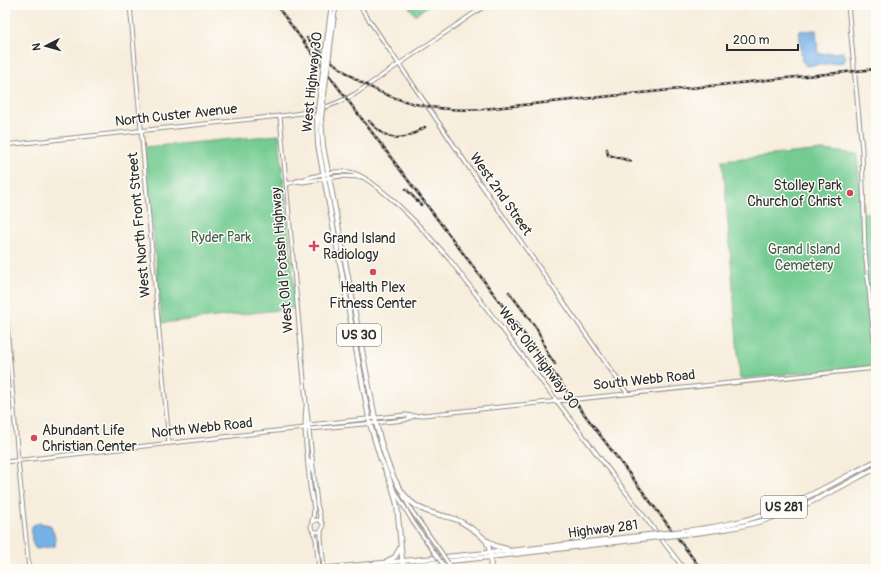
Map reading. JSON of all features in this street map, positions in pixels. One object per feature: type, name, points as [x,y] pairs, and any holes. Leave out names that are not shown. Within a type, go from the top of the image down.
[{"type":"highway","name":"West Highway 30","points":[[332,5],[319,118],[326,176],[370,421],[380,457],[392,486]]},
{"type":"highway","name":"West Highway 30","points":[[332,13],[336,5]]},
{"type":"highway","name":"West Highway 30","points":[[326,176],[375,421],[390,467],[400,490]]},
{"type":"highway","name":"Highway 281","points":[[370,569],[649,537],[730,524],[775,510],[804,498],[876,461]]},
{"type":"highway","name":"Highway 281","points":[[685,532],[738,527],[777,516],[807,504],[876,468]]},
{"type":"highway","points":[[392,486],[397,505],[403,565]]},
{"type":"highway","points":[[400,490],[422,509],[466,525],[491,544],[500,548],[520,549]]},
{"type":"highway","name":"Highway 281","points":[[490,555],[520,549],[649,537]]},
{"type":"highway","points":[[365,565],[395,557],[399,552],[400,538]]},
{"type":"highway","points":[[486,539],[490,555],[491,569]]},
{"type":"highway","name":"Highway 281","points":[[318,569],[365,565],[403,565]]},
{"type":"street","name":"West North Front Street","points":[[130,5],[169,443]]},
{"type":"street","name":"West 2nd Street","points":[[359,5],[627,393]]},
{"type":"street","name":"North Custer Avenue","points":[[5,145],[315,111],[347,99],[432,43],[486,5]]},
{"type":"street","points":[[848,5],[862,150],[865,251],[876,359]]},
{"type":"street","name":"West Old Potash Highway","points":[[280,116],[306,402],[316,498],[321,520]]},
{"type":"street","name":"West Old Highway 30","points":[[286,184],[297,181],[304,182],[326,176],[342,175],[360,177],[378,187],[430,236],[557,400],[684,569]]},
{"type":"street","points":[[5,301],[18,460],[29,569]]},
{"type":"street","name":"South Webb Road","points":[[309,427],[370,421],[405,420],[414,416],[557,400],[876,368]]},
{"type":"street","name":"West Old Potash Highway","points":[[306,402],[305,428],[315,514],[312,521]]},
{"type":"street","points":[[305,428],[309,427]]},
{"type":"street","name":"North Webb Road","points":[[5,462],[305,428]]},
{"type":"street","points":[[308,456],[312,471],[314,471]]},
{"type":"street","points":[[310,478],[312,480],[316,498]]},
{"type":"street","name":"West Highway 30","points":[[392,486],[412,522],[445,568]]},
{"type":"street","name":"West Highway 30","points":[[400,490],[411,510],[452,569]]},
{"type":"street","points":[[318,569],[316,539],[311,525],[312,521],[318,519],[321,520],[324,525],[321,531],[321,538],[324,569]]},
{"type":"street","points":[[313,531],[321,531]]},
{"type":"green space","points":[[408,5],[429,5],[415,15]]},
{"type":"green space","name":"Ryder Park","points":[[279,135],[296,308],[162,323],[145,147]]},
{"type":"green space","name":"Grand Island Cemetery","points":[[822,150],[857,154],[862,213],[876,212],[876,365],[740,379],[723,160]]},
{"type":"water","points":[[816,30],[818,54],[843,52],[846,57],[844,62],[806,66],[802,61],[799,31]]},
{"type":"water","points":[[40,523],[50,525],[55,538],[55,546],[36,549],[34,547],[32,528],[33,525]]},
{"type":"railway","points":[[276,5],[701,569]]},
{"type":"railway","points":[[307,38],[325,56],[344,71],[365,84],[386,94],[409,102],[433,107],[457,109],[483,109],[876,69]]},
{"type":"railway","points":[[369,121],[389,137],[396,138],[410,135],[425,127]]},
{"type":"railway","points":[[607,149],[608,155],[631,161]]},
{"type":"railway","points":[[406,189],[421,205]]},
{"type":"railway","points":[[509,292],[537,329],[548,354],[555,364]]},
{"type":"place","name":"Stolley Park Church of Christ","points":[[850,193]]},
{"type":"place","name":"Grand Island Radiology","points":[[314,246]]},
{"type":"place","name":"Health Plex Fitness Center","points":[[373,272]]},
{"type":"place","name":"Abundant Life Christian Center","points":[[34,438]]}]
